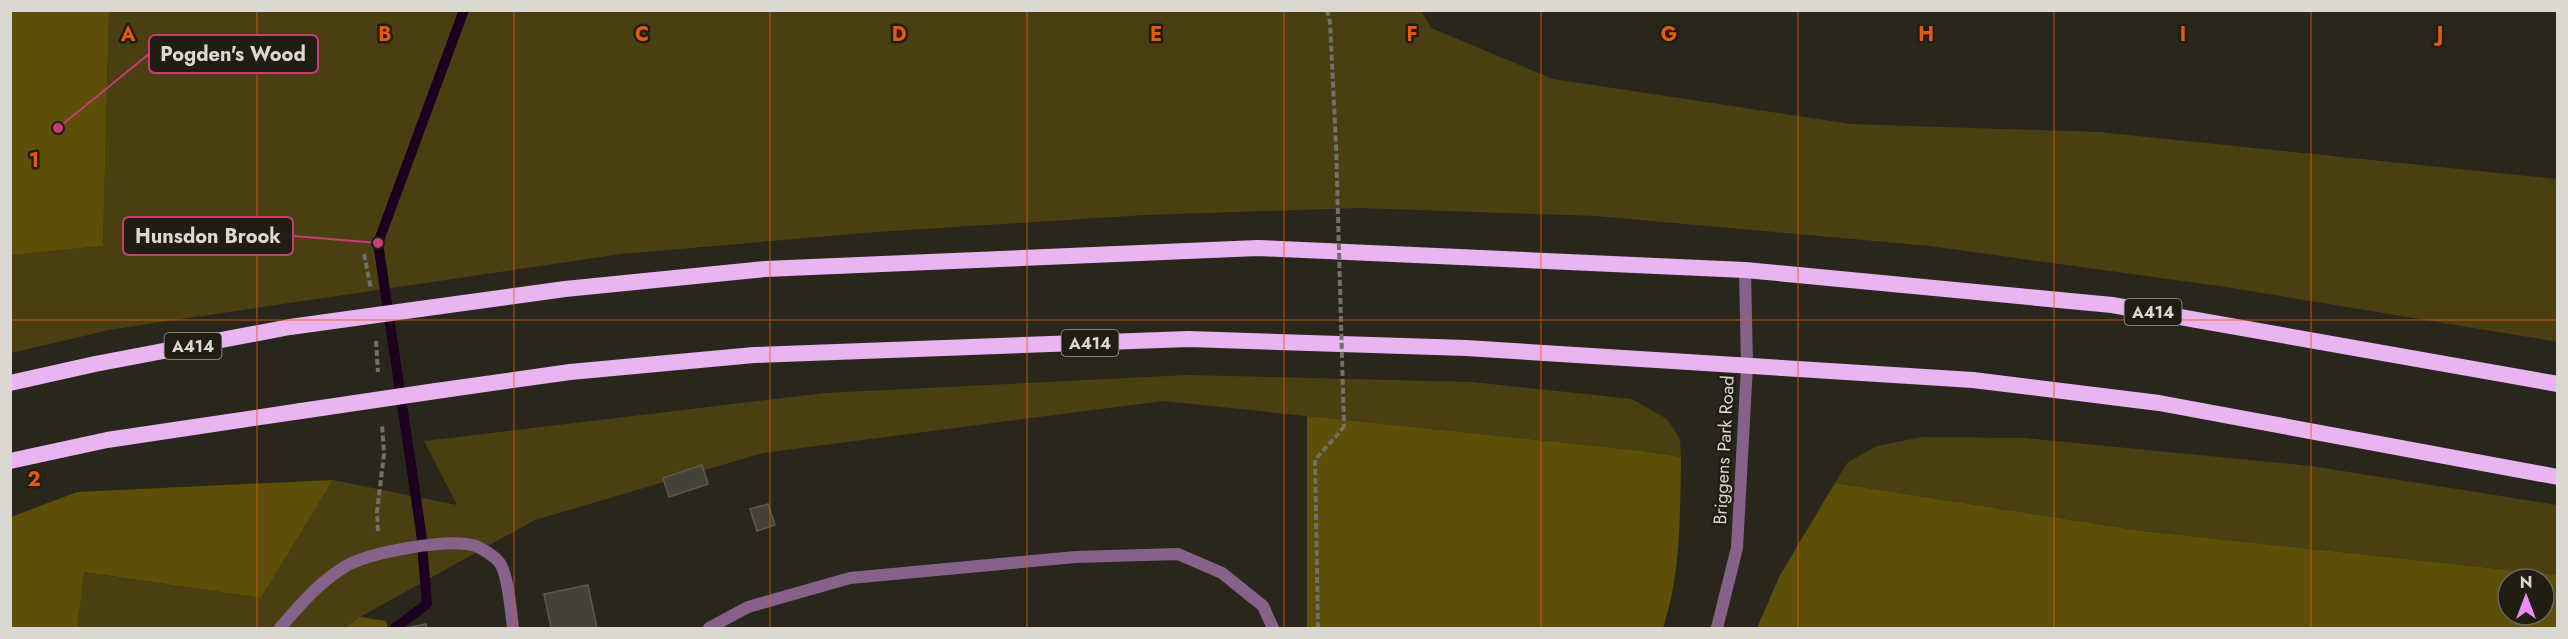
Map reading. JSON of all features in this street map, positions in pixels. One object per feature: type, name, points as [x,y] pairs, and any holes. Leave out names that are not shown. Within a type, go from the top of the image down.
[{"type":"highway","name":"A414","points":[[10,383],[95,364],[290,327],[565,289],[765,269],[1247,249],[1745,270],[2112,305],[2558,384]]},
{"type":"highway","name":"A414","points":[[10,461],[118,438],[570,372],[754,355],[1189,339],[1466,348],[1973,380],[2159,403],[2558,477]]},
{"type":"street","name":"Briggens Park Road","points":[[1717,628],[1737,548],[1747,366],[1745,270]]},
{"type":"street","points":[[280,628],[312,590],[348,565],[391,550],[473,544],[500,562],[508,591],[513,628]]},
{"type":"street","points":[[709,628],[748,607],[850,578],[1076,556],[1178,554],[1222,573],[1263,606],[1274,628]]},
{"type":"path","points":[[1318,628],[1315,460],[1344,427],[1336,145],[1330,22],[1327,10]]},
{"type":"shaded area","points":[[11,10],[109,11],[103,246],[11,255]]},
{"type":"shaded area","points":[[1421,10],[1431,28],[1553,79],[1851,124],[2099,132],[2557,179],[2558,342],[2226,287],[1930,246],[1596,216],[1360,208],[1145,215],[876,232],[621,254],[114,329],[11,353],[10,255],[103,246],[109,11]]},
{"type":"shaded area","points":[[1187,375],[1472,382],[1632,399],[1667,419],[1680,439],[1681,457],[1643,451],[1163,401],[763,453],[535,520],[360,617],[353,628],[77,628],[83,572],[261,598],[333,480],[457,505],[424,441],[825,393]]},
{"type":"shaded area","points":[[1307,416],[1643,451],[1681,457],[1680,522],[1676,565],[1663,628],[1307,628]]},
{"type":"shaded area","points":[[1922,437],[2025,438],[2311,466],[2557,505],[2557,575],[2556,567],[2496,569],[2142,531],[1835,483],[1848,462],[1877,446]]},
{"type":"shaded area","points":[[333,480],[261,598],[84,572],[77,628],[11,628],[11,517],[77,492]]},
{"type":"shaded area","points":[[1835,483],[2142,531],[2496,569],[2496,627],[2556,627],[2557,575],[2557,628],[1757,628],[1780,575]]},
{"type":"shaded area","points":[[360,617],[386,621],[388,628],[345,628]]},
{"type":"building","points":[[702,465],[708,484],[669,497],[663,478]]},
{"type":"building","points":[[768,504],[775,525],[757,531],[750,509]]},
{"type":"building","points":[[588,585],[597,628],[551,628],[544,594]]},
{"type":"building","points":[[426,624],[427,628],[406,628]]},
{"type":"waterway","points":[[395,628],[427,604],[421,532],[378,243],[464,10]]},
{"type":"place","name":"Pogden's Wood","points":[[58,128]]},
{"type":"place","name":"Hunsdon Brook","points":[[378,243]]}]
